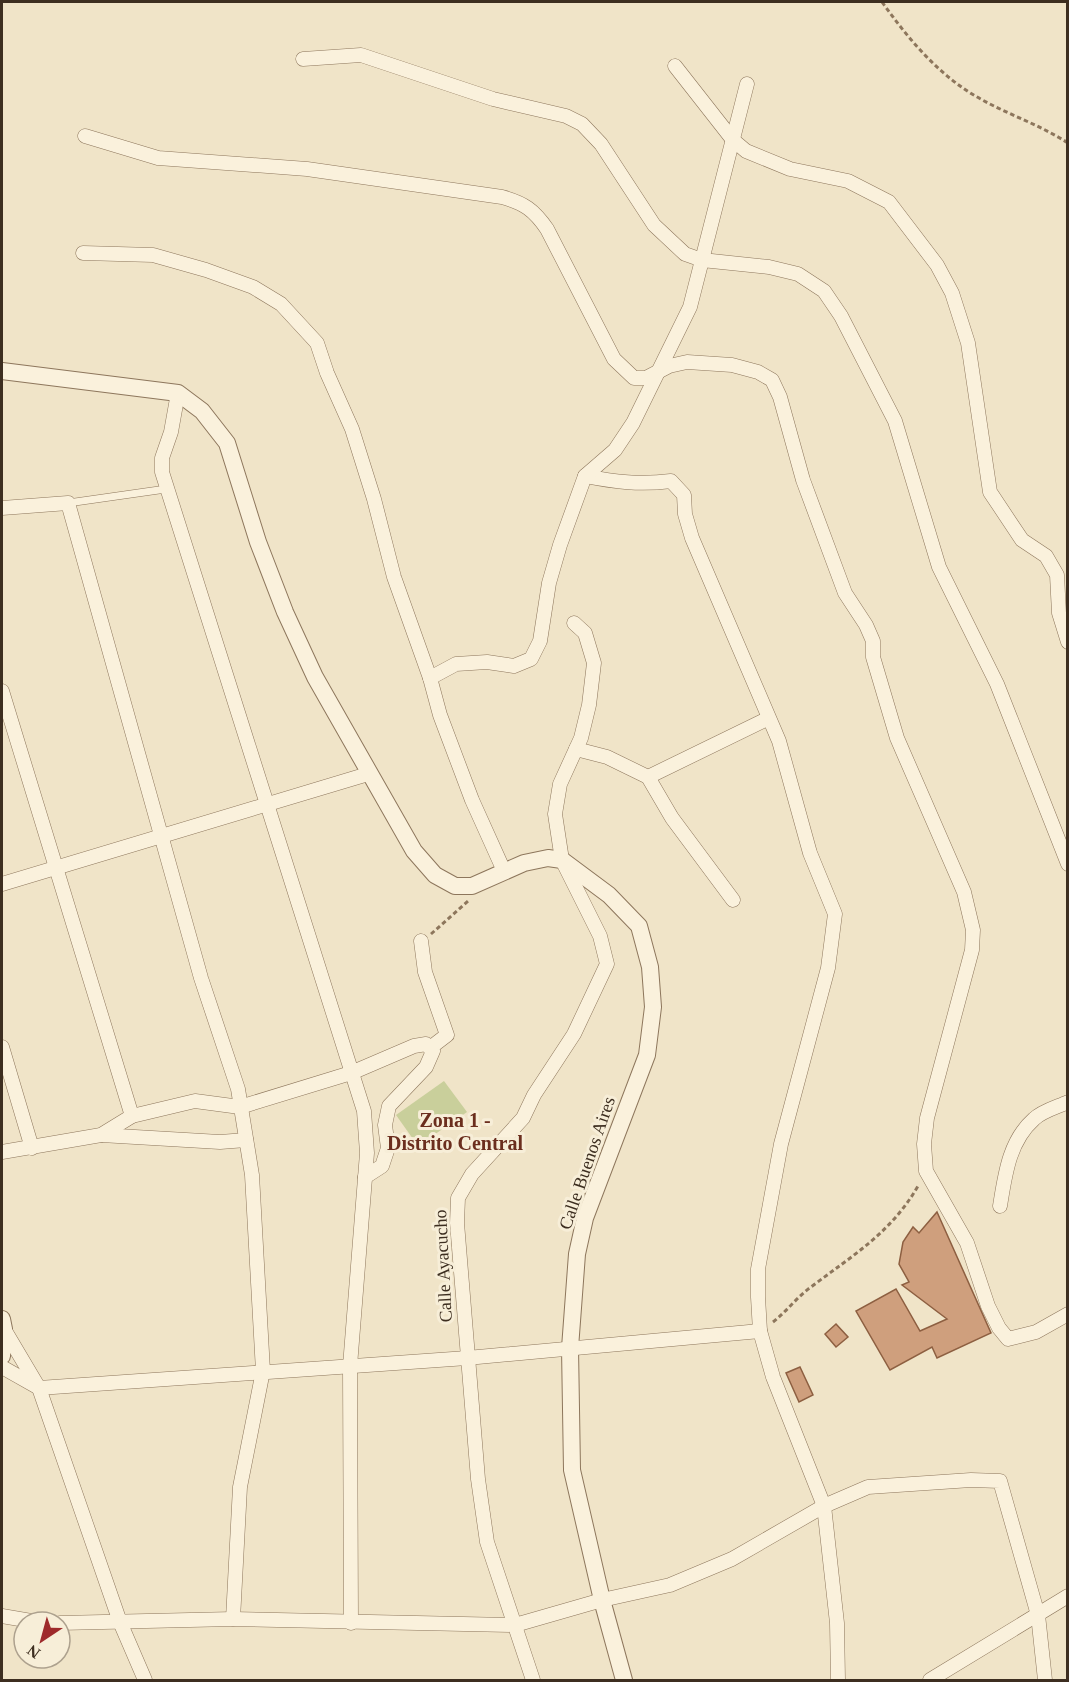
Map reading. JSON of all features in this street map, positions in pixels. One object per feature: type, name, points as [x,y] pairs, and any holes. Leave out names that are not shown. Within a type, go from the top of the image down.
[{"type":"street","points":[[303,59],[361,55],[493,99],[566,117],[582,124],[601,144],[654,225],[685,254],[702,260],[769,267],[798,274],[824,291],[841,316],[895,422],[939,567],[997,684],[1068,864]]},
{"type":"street","points":[[675,66],[733,140],[746,151],[790,169],[848,182],[889,202],[937,265],[952,293],[968,343],[990,492],[1022,540],[1046,556],[1057,575],[1059,613],[1068,642]]},
{"type":"street","points":[[430,678],[456,664],[487,662],[514,666],[531,659],[540,641],[549,583],[560,545],[585,476],[615,450],[633,423],[690,307],[747,84]]},
{"type":"street","points":[[85,136],[158,158],[307,169],[502,197],[522,203],[535,212],[548,229],[614,359],[634,378],[646,378],[669,366],[687,362],[721,364],[758,372],[772,380],[780,397],[803,480],[845,593],[867,625],[873,641],[873,657],[897,738],[964,892],[973,930],[972,950],[927,1118],[924,1144],[926,1171],[967,1243],[988,1306],[999,1328],[1008,1339],[1036,1332],[1068,1314]]},
{"type":"street","points":[[83,253],[153,255],[206,270],[253,287],[281,304],[318,343],[327,373],[352,429],[374,499],[394,577],[430,678],[440,715],[472,800],[504,871]]},
{"type":"street","points":[[2,371],[178,393],[202,411],[227,443],[258,542],[285,612],[315,677],[368,774],[414,851],[435,875],[455,886],[472,886],[524,863],[548,858],[562,860],[555,814],[560,784],[576,749],[589,705],[594,663],[585,633],[574,623]]},
{"type":"street","points":[[178,393],[171,432],[162,458],[166,489],[364,1111],[367,1154],[350,1365],[351,1623]]},
{"type":"street","points":[[585,476],[622,484],[647,484],[671,480],[684,495],[685,514],[692,538],[767,719],[779,741],[810,853],[835,914],[828,968],[781,1144],[758,1269],[760,1331],[773,1377],[824,1506],[837,1623],[838,1680]]},
{"type":"street","points":[[2,508],[68,503],[201,978],[238,1089],[252,1175],[263,1371],[240,1487],[233,1619]]},
{"type":"street","points":[[2,691],[132,1116]]},
{"type":"street","points":[[648,777],[767,719]]},
{"type":"street","points":[[576,749],[607,757],[648,777],[672,818],[733,900]]},
{"type":"street","points":[[2,884],[56,870],[368,774]]},
{"type":"street","name":"Calle Buenos Aires","points":[[562,860],[609,895],[639,926],[650,967],[653,1007],[647,1055],[585,1218],[577,1254],[570,1348],[572,1470],[602,1600],[624,1680]]},
{"type":"street","name":"Calle Ayacucho","points":[[533,1680],[487,1542],[478,1479],[457,1223],[458,1198],[472,1174],[523,1118],[534,1095],[574,1034],[608,964],[600,936],[562,860]]},
{"type":"street","points":[[421,941],[425,972],[447,1035],[430,1048]]},
{"type":"street","points":[[101,1135],[132,1116],[195,1101],[240,1107],[351,1073],[414,1046],[426,1044],[433,1051],[426,1067],[389,1106],[385,1125],[388,1148],[382,1166],[365,1177]]},
{"type":"street","points":[[2,1047],[32,1148]]},
{"type":"street","points":[[1000,1206],[1006,1165],[1020,1137],[1034,1118],[1068,1102]]},
{"type":"street","points":[[2,1152],[101,1135],[220,1142],[246,1140]]},
{"type":"street","points":[[2,1356],[3,1324]]},
{"type":"street","points":[[3,1324],[39,1388],[120,1622],[145,1680]]},
{"type":"street","points":[[2,1367],[39,1388],[467,1358],[760,1331]]},
{"type":"street","points":[[72,1623],[233,1619],[515,1625],[602,1600],[670,1585],[732,1559],[824,1506],[868,1487],[971,1480],[1000,1481],[1038,1615],[1045,1680]]},
{"type":"street","points":[[930,1680],[1068,1596]]},
{"type":"lane","points":[[68,503],[166,489]]},
{"type":"path","points":[[882,2],[922,52],[949,77],[972,94],[1068,143]]},
{"type":"path","points":[[421,941],[442,927],[472,898],[472,886]]},
{"type":"path","points":[[760,1331],[787,1311],[808,1288],[877,1239],[907,1206],[926,1171]]},
{"type":"green space","points":[[444,1081],[467,1112],[418,1146],[396,1115]]},
{"type":"building","points":[[937,1212],[991,1333],[937,1358],[932,1347],[890,1370],[856,1311],[896,1289],[920,1331],[947,1319],[902,1285],[909,1282],[899,1264],[903,1242],[913,1227],[919,1233]]},
{"type":"building","points":[[836,1324],[848,1337],[836,1347],[825,1334]]},
{"type":"building","points":[[800,1367],[813,1395],[799,1402],[786,1373]]},
{"type":"district","name":"Zona 1 - Distrito Central","points":[[455,1132]]}]
